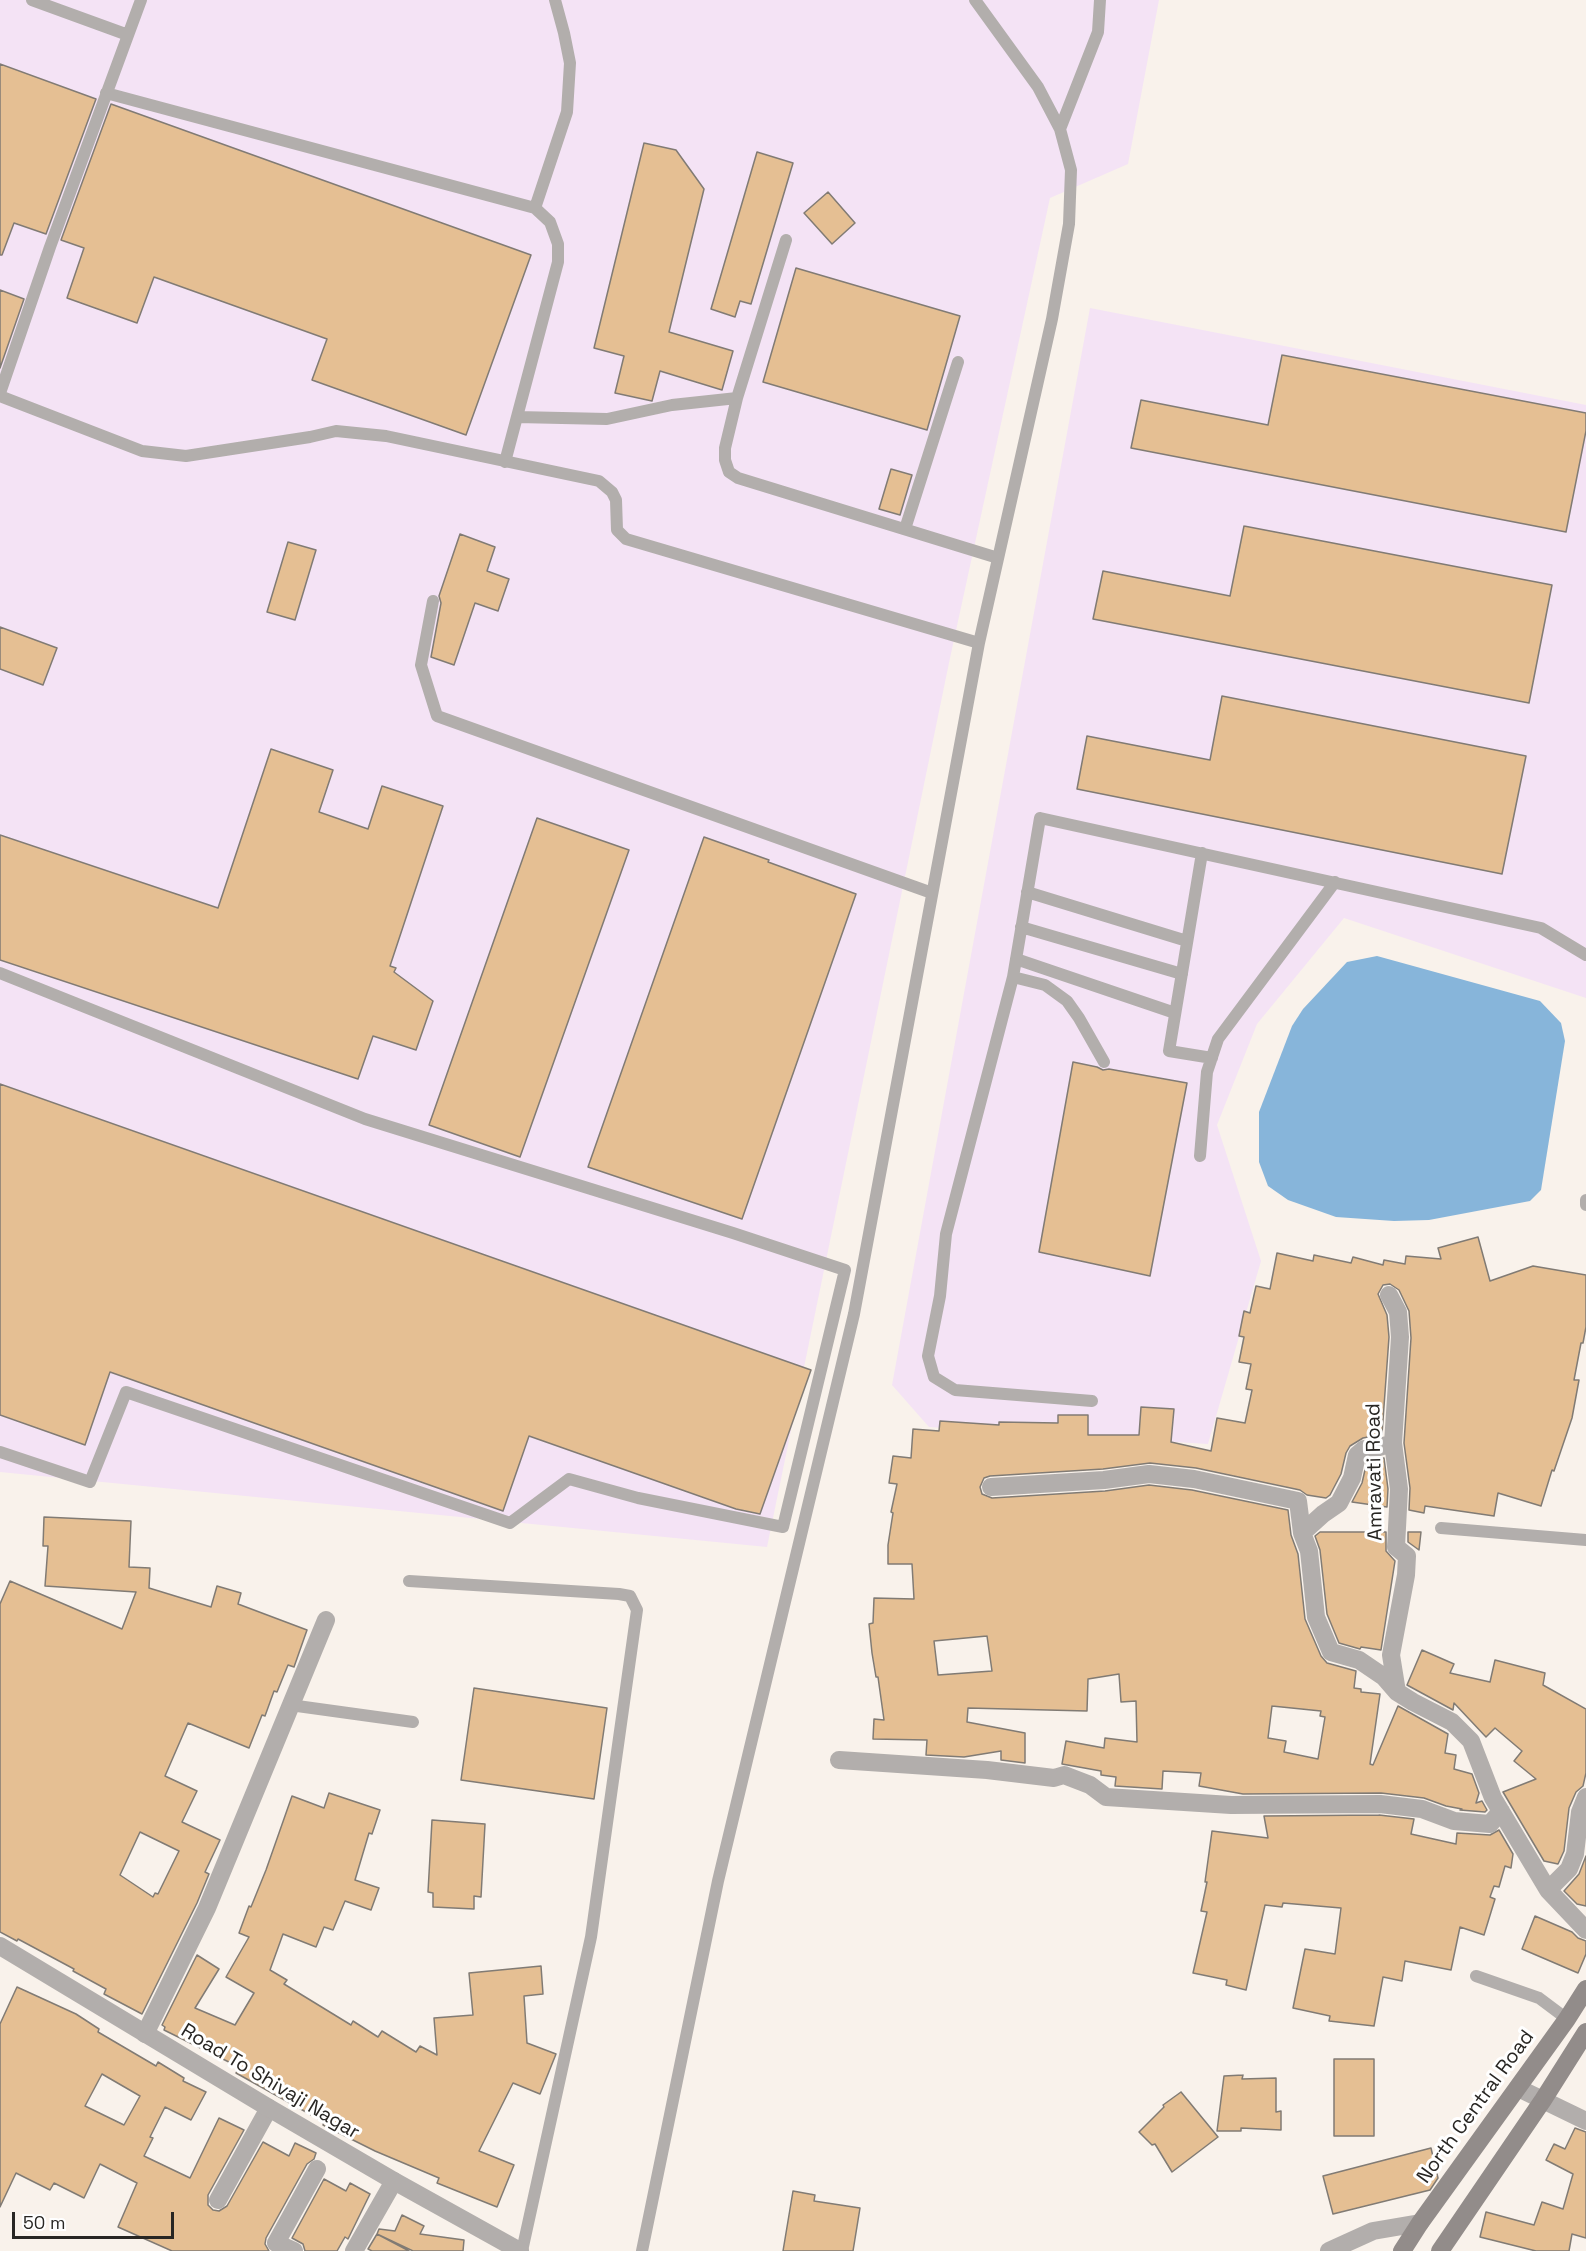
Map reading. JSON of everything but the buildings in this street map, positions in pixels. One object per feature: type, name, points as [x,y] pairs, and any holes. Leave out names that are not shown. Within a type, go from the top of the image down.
[{"type":"main road","name":"North Central Road","points":[[1402,2251],[1419,2223],[1568,2019],[1586,1989]]},
{"type":"main road","points":[[1440,2251],[1543,2100],[1586,2032]]},
{"type":"street","name":"Amravati Road","points":[[1389,1295],[1398,1312],[1400,1337],[1393,1443],[1399,1489],[1396,1547],[1407,1556],[1392,1655],[1397,1692]]},
{"type":"street","points":[[1302,1533],[1339,1503],[1352,1478],[1357,1455],[1364,1449],[1373,1449],[1393,1443]]},
{"type":"street","points":[[991,1487],[1104,1480],[1149,1474],[1194,1479],[1298,1501],[1302,1533],[1309,1551],[1316,1617],[1331,1652],[1359,1660],[1384,1677],[1397,1692],[1452,1722],[1471,1741],[1493,1798],[1548,1890],[1586,1930]]},
{"type":"street","points":[[145,2034],[207,1908],[326,1620]]},
{"type":"street","points":[[839,1760],[987,1770],[1054,1778],[1064,1775],[1090,1785],[1106,1797],[1231,1805],[1380,1804],[1422,1809],[1454,1821],[1490,1824],[1501,1811]]},
{"type":"street","points":[[1548,1890],[1569,1869],[1575,1854],[1580,1812],[1586,1797]]},
{"type":"street","name":"Road To Shivaji Nagar","points":[[0,1946],[268,2108],[521,2251]]},
{"type":"street","points":[[1518,2088],[1586,2121]]},
{"type":"street","points":[[218,2200],[268,2108]]},
{"type":"street","points":[[294,2251],[276,2243],[317,2169]]},
{"type":"street","points":[[354,2251],[394,2181]]},
{"type":"street","points":[[1329,2251],[1373,2230],[1419,2223]]},
{"type":"lane","points":[[32,0],[128,35]]},
{"type":"lane","points":[[141,0],[0,394],[142,451],[186,456],[336,432],[386,436],[599,481],[605,484],[616,500],[617,530],[626,539],[979,643]]},
{"type":"lane","points":[[535,208],[567,112],[570,63],[555,0]]},
{"type":"lane","points":[[642,2251],[718,1881],[854,1314],[979,643],[1052,319],[1069,224],[1071,170],[1060,129],[1038,87],[975,0]]},
{"type":"lane","points":[[1060,129],[1098,32],[1100,0]]},
{"type":"lane","points":[[106,93],[535,208],[550,222],[558,244],[558,262],[505,462]]},
{"type":"lane","points":[[786,240],[737,398],[725,448],[725,460],[729,472],[738,478],[998,558]]},
{"type":"lane","points":[[905,529],[958,362]]},
{"type":"lane","points":[[517,417],[607,419],[672,405],[737,398]]},
{"type":"lane","points":[[433,601],[422,665],[437,716],[932,893]]},
{"type":"lane","points":[[1092,1401],[955,1390],[934,1377],[928,1356],[940,1296],[946,1234],[1013,977],[1040,818],[1541,928],[1586,955]]},
{"type":"lane","points":[[1202,853],[1169,1051],[1212,1058]]},
{"type":"lane","points":[[1200,1156],[1207,1072],[1218,1039],[1335,882]]},
{"type":"lane","points":[[1027,892],[1187,940]]},
{"type":"lane","points":[[1021,927],[1182,974]]},
{"type":"lane","points":[[1016,959],[1176,1013]]},
{"type":"lane","points":[[0,972],[365,1119],[733,1233],[844,1270],[783,1527],[639,1498],[569,1479],[510,1523],[126,1392],[90,1482],[0,1452]]},
{"type":"lane","points":[[1013,977],[1045,985],[1067,1001],[1104,1062]]},
{"type":"lane","points":[[1441,1528],[1586,1540]]},
{"type":"lane","points":[[409,1581],[619,1594],[630,1596],[637,1610],[591,1937],[521,2251]]},
{"type":"lane","points":[[290,1705],[413,1722]]},
{"type":"lane","points":[[1476,1976],[1539,1998],[1568,2019]]},
{"type":"shaded area","points":[[0,0],[1159,0],[1128,164],[1050,198],[950,658],[767,1547],[0,1472]]},
{"type":"shaded area","points":[[1090,308],[1586,405],[1586,998],[1344,918],[1257,1024],[1217,1125],[1261,1261],[1208,1444],[929,1427],[892,1385]]},
{"type":"water","points":[[1377,956],[1540,1001],[1561,1023],[1565,1041],[1541,1190],[1530,1201],[1429,1220],[1394,1221],[1336,1217],[1288,1200],[1268,1186],[1259,1162],[1259,1112],[1292,1026],[1303,1009],[1347,962]]}]
